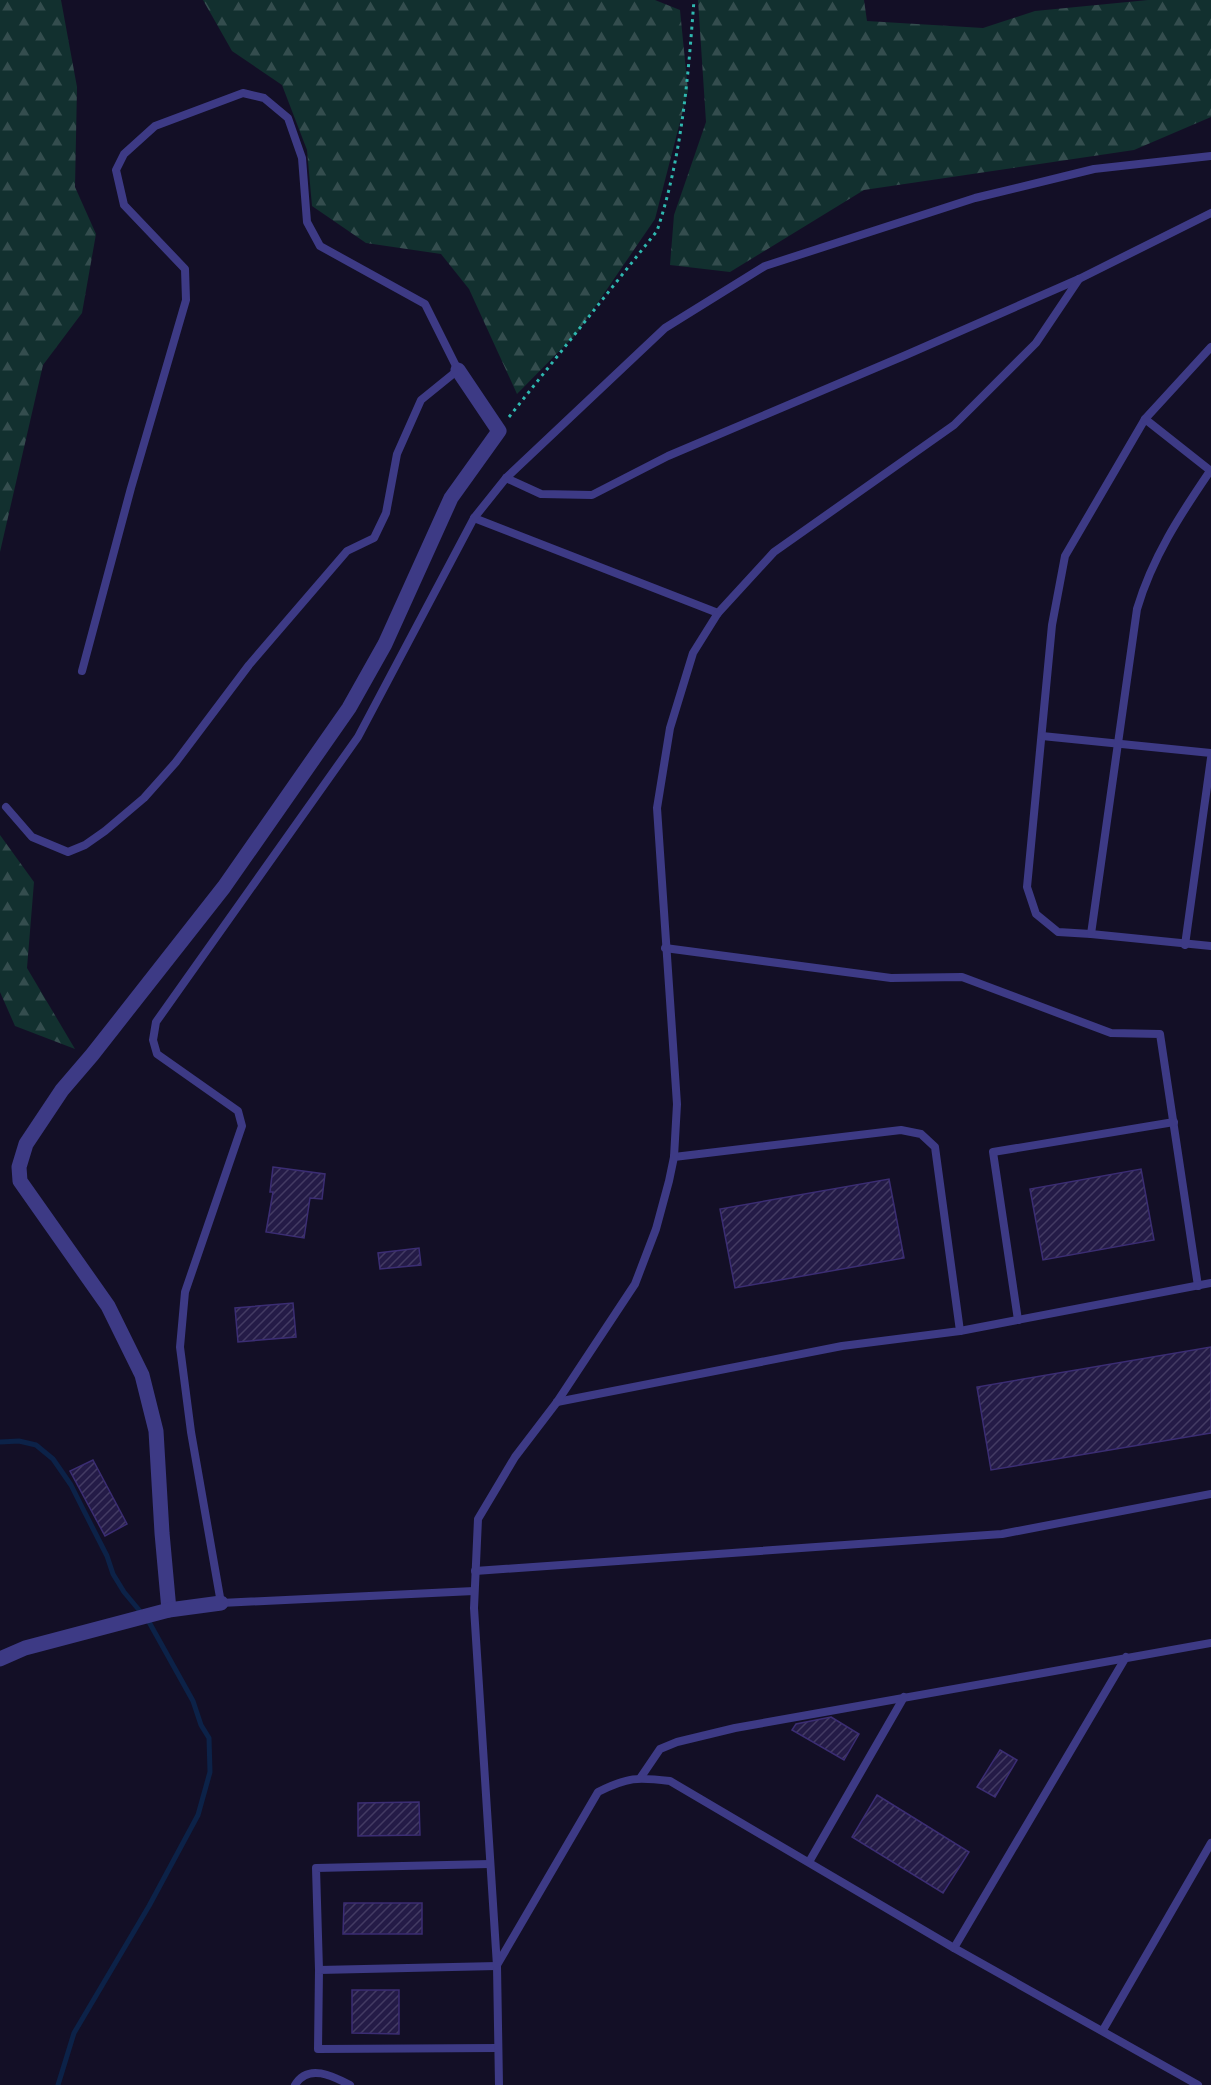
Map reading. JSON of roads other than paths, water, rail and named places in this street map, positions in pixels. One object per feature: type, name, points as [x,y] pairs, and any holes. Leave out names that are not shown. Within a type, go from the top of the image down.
[{"type":"street","points":[[169,1610],[156,1431],[142,1375],[108,1306],[20,1181],[21,1156],[26,1144],[62,1090],[224,887],[348,708],[385,644],[451,498],[499,430],[459,370]]},
{"type":"street","points":[[0,1659],[25,1647],[169,1610],[221,1603]]},
{"type":"lane","points":[[6,807],[33,837],[68,852],[85,845],[105,831],[144,798],[176,762],[249,665],[347,551],[374,538],[386,513],[397,454],[421,400],[459,370],[425,304],[320,246],[307,222],[302,158],[288,118],[264,98],[243,93],[155,126],[124,154],[116,170],[124,206],[185,269],[186,300],[131,488],[82,671]]},
{"type":"lane","points":[[474,1591],[221,1603],[191,1432],[180,1347],[185,1292],[242,1126],[238,1111],[157,1054],[153,1040],[156,1022],[358,738],[474,518],[506,478],[664,328],[765,266],[975,198],[1094,169],[1211,156]]},
{"type":"lane","points":[[506,478],[541,494],[592,495],[668,456],[1079,279],[1211,213]]},
{"type":"lane","points":[[499,2085],[497,1966],[474,1608],[478,1519],[515,1457],[557,1402],[635,1284],[656,1229],[674,1157],[677,1104],[657,808],[670,728],[693,652],[718,613],[774,552],[954,425],[1036,343],[1079,279]]},
{"type":"lane","points":[[1211,347],[1145,418],[1065,556],[1052,625],[1027,887],[1036,914],[1058,932],[1211,946]]},
{"type":"lane","points":[[1091,934],[1137,609],[1146,580],[1177,519],[1211,471],[1145,418]]},
{"type":"lane","points":[[474,518],[718,613]]},
{"type":"lane","points":[[1042,736],[1211,753]]},
{"type":"lane","points":[[1185,945],[1211,758]]},
{"type":"lane","points":[[665,948],[891,978],[962,978],[1110,1033],[1160,1034],[1198,1286]]},
{"type":"lane","points":[[1018,1320],[993,1152],[1174,1122]]},
{"type":"lane","points":[[674,1157],[901,1130],[921,1134],[935,1147],[960,1331]]},
{"type":"lane","points":[[557,1402],[842,1346],[960,1331],[1211,1283]]},
{"type":"lane","points":[[475,1571],[1002,1534],[1211,1494]]},
{"type":"lane","points":[[641,1777],[660,1749],[677,1742],[735,1728],[1211,1643]]},
{"type":"lane","points":[[954,1948],[1126,1657]]},
{"type":"lane","points":[[809,1862],[904,1697]]},
{"type":"lane","points":[[497,1966],[598,1792],[621,1781],[641,1777],[670,1781],[954,1948],[1198,2085]]},
{"type":"lane","points":[[1103,2031],[1211,1843]]},
{"type":"lane","points":[[490,1864],[315,1868],[319,1970],[318,2049],[498,2048]]},
{"type":"lane","points":[[319,1970],[497,1966]]},
{"type":"lane","points":[[295,2085],[299,2079],[313,2072],[333,2076],[350,2085]]},
{"type":"waterway","points":[[0,1442],[19,1441],[36,1445],[53,1459],[71,1485],[107,1556],[113,1574],[124,1592],[149,1622],[193,1701],[201,1725],[209,1738],[210,1772],[198,1815],[149,1906],[74,2033],[58,2085]]}]
